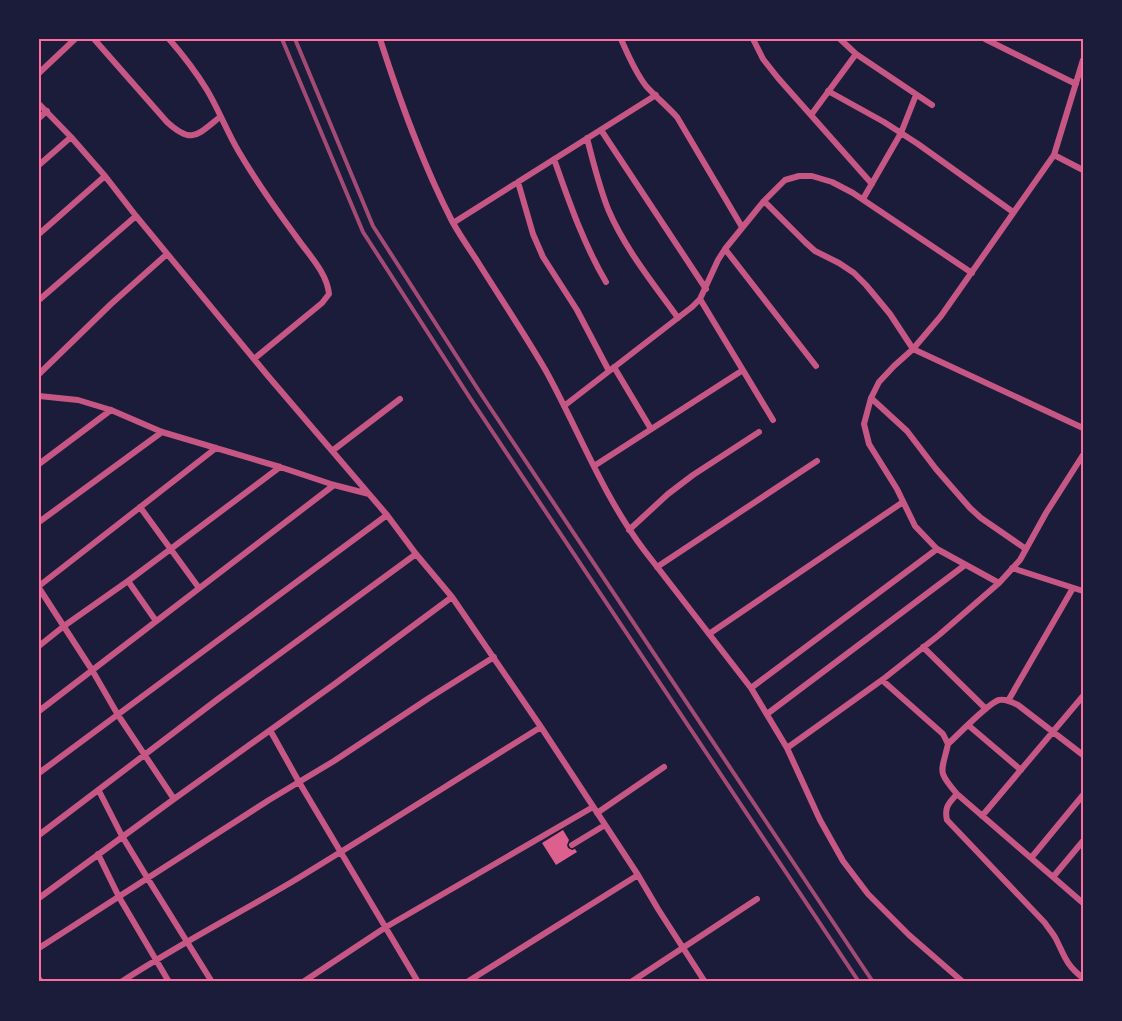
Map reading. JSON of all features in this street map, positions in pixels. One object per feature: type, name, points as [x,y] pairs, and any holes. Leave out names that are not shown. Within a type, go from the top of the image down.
[{"type":"street","points":[[39,73],[75,39]]},
{"type":"street","points":[[94,39],[179,133],[186,136],[194,135],[220,117]]},
{"type":"street","points":[[169,39],[197,74],[240,154],[328,284],[329,294],[322,303],[254,359]]},
{"type":"street","points":[[380,39],[396,89],[428,172],[453,222],[536,354],[615,509],[751,688],[787,748],[820,820],[843,861],[868,894],[909,935],[963,982]]},
{"type":"street","points":[[630,39],[622,41],[638,75],[677,117],[742,227]]},
{"type":"street","points":[[753,39],[778,78],[872,184]]},
{"type":"street","points":[[840,39],[856,54],[932,105]]},
{"type":"street","points":[[985,39],[1076,84]]},
{"type":"street","points":[[811,115],[856,54]]},
{"type":"street","points":[[999,583],[937,549],[915,526],[897,489],[869,444],[864,424],[871,398],[879,382],[913,349],[941,316],[1054,155],[1083,60]]},
{"type":"street","points":[[828,91],[901,133],[1013,212]]},
{"type":"street","points":[[863,199],[901,133],[915,94]]},
{"type":"street","points":[[453,222],[656,95]]},
{"type":"street","points":[[39,104],[105,176],[254,359],[387,515],[452,597],[541,727],[705,982]]},
{"type":"street","points":[[39,118],[47,111]]},
{"type":"street","points":[[601,130],[706,289]]},
{"type":"street","points":[[39,165],[71,137]]},
{"type":"street","points":[[587,138],[599,182],[617,226],[628,247],[678,318]]},
{"type":"street","points":[[1054,155],[1083,170]]},
{"type":"street","points":[[554,159],[586,244],[606,282]]},
{"type":"street","points":[[39,234],[105,176]]},
{"type":"street","points":[[564,405],[700,299],[725,249],[764,201],[785,180],[799,176],[812,176],[832,182],[863,199],[972,273]]},
{"type":"street","points":[[518,182],[533,234],[543,257],[611,369],[651,429]]},
{"type":"street","points":[[764,201],[815,251],[854,273],[890,314],[913,349],[1083,428]]},
{"type":"street","points":[[39,300],[136,216]]},
{"type":"street","points":[[725,249],[816,366]]},
{"type":"street","points":[[39,374],[111,304],[167,254]]},
{"type":"street","points":[[700,299],[773,420]]},
{"type":"street","points":[[594,466],[743,369]]},
{"type":"street","points":[[39,396],[78,400],[111,410],[162,432],[369,494]]},
{"type":"street","points":[[871,398],[907,431],[970,508],[1026,549]]},
{"type":"street","points":[[332,451],[400,399]]},
{"type":"street","points":[[39,464],[111,410]]},
{"type":"street","points":[[39,522],[162,432]]},
{"type":"street","points":[[629,530],[686,480],[759,432]]},
{"type":"street","points":[[174,799],[118,715],[39,587],[216,448]]},
{"type":"street","points":[[787,748],[882,680],[999,583],[1020,560],[1046,513],[1083,456]]},
{"type":"street","points":[[657,567],[817,461]]},
{"type":"street","points":[[39,646],[280,467]]},
{"type":"street","points":[[39,711],[334,485]]},
{"type":"street","points":[[709,634],[903,502]]},
{"type":"street","points":[[140,507],[199,588]]},
{"type":"street","points":[[39,773],[387,515]]},
{"type":"street","points":[[751,688],[937,549]]},
{"type":"street","points":[[39,835],[218,699],[416,554]]},
{"type":"street","points":[[767,714],[965,565]]},
{"type":"street","points":[[1012,568],[1083,591]]},
{"type":"street","points":[[128,581],[156,621]]},
{"type":"street","points":[[1008,700],[1073,588]]},
{"type":"street","points":[[39,898],[452,597]]},
{"type":"street","points":[[923,647],[986,709]]},
{"type":"street","points":[[39,948],[494,657]]},
{"type":"street","points":[[882,680],[943,734],[948,744]]},
{"type":"street","points":[[982,816],[1083,696]]},
{"type":"street","points":[[1083,755],[1018,705],[1008,700],[998,700],[948,744],[940,771],[944,780],[957,794],[1083,903]]},
{"type":"street","points":[[968,725],[1021,770]]},
{"type":"street","points":[[121,982],[156,959],[241,912],[541,727]]},
{"type":"street","points":[[270,730],[418,982]]},
{"type":"street","points":[[303,982],[386,927],[595,810],[664,767]]},
{"type":"street","points":[[99,790],[122,836],[212,982]]},
{"type":"street","points":[[957,794],[945,812],[947,819],[1045,923],[1055,937],[1065,960],[1083,978]]},
{"type":"street","points":[[1031,858],[1083,795]]},
{"type":"street","points":[[572,845],[605,825]]},
{"type":"street","points":[[1053,877],[1083,841]]},
{"type":"street","points":[[98,854],[119,897],[170,982]]},
{"type":"street","points":[[467,982],[638,875]]},
{"type":"street","points":[[631,982],[757,899]]},
{"type":"building","points":[[563,830],[569,840],[568,848],[575,849],[577,852],[556,865],[542,843]]},
{"type":"railway","points":[[282,39],[363,232],[470,398],[859,982]]},
{"type":"railway","points":[[295,39],[373,226],[479,391],[873,982]]}]
